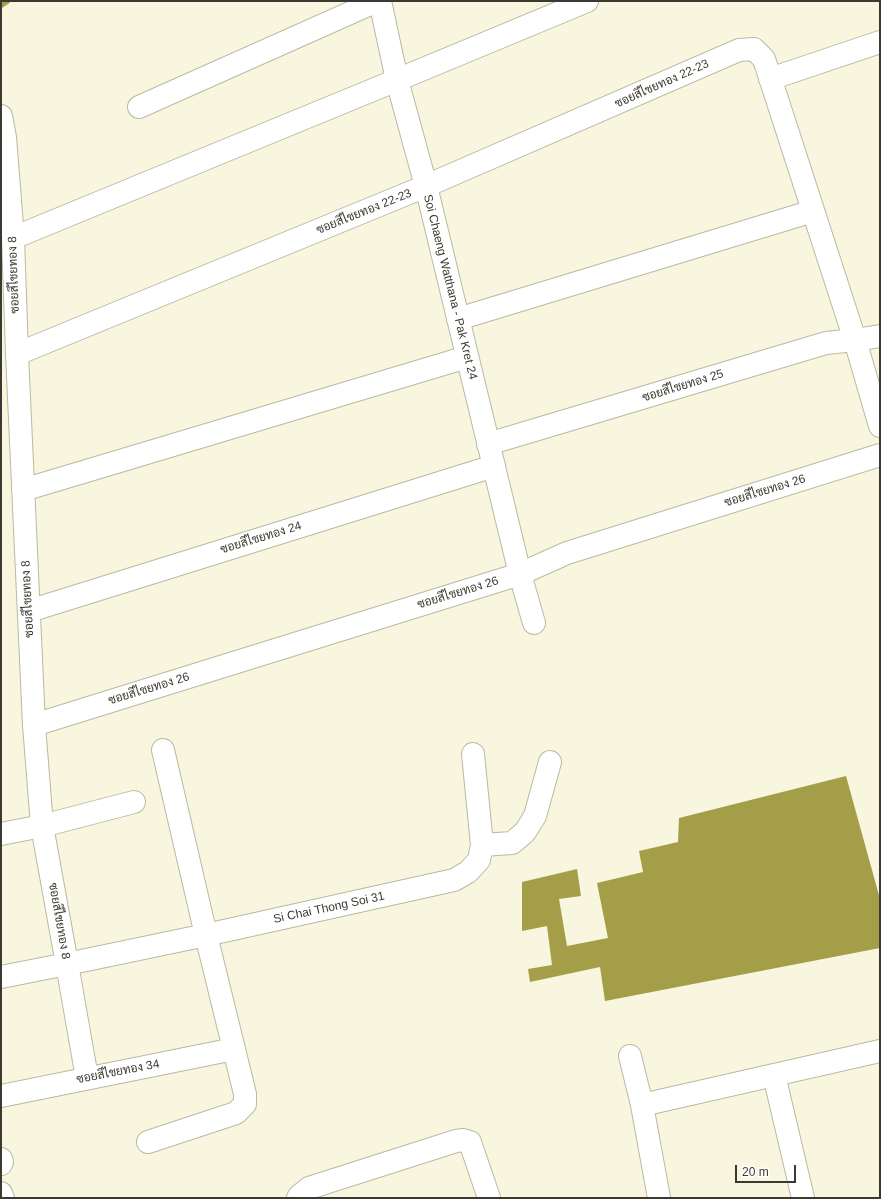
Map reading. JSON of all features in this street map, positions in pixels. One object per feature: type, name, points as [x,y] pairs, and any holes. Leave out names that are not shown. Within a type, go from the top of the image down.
[{"type":"street","name":"Soi Chaeng Watthana - Pak Kret 24","points":[[378,1],[397,80],[426,186],[520,574],[534,623]]},
{"type":"street","points":[[139,107],[378,1]]},
{"type":"street","points":[[13,238],[587,1]]},
{"type":"street","points":[[880,42],[770,79],[855,340],[880,426]]},
{"type":"street","name":"ซอยสีไชยทอง 22-23","points":[[17,354],[426,186],[739,50],[754,49],[764,59],[770,79]]},
{"type":"street","name":"ซอยสีไชยทอง 8","points":[[1,116],[5,136],[13,238],[34,725],[42,826],[87,1078]]},
{"type":"street","points":[[458,319],[813,211]]},
{"type":"street","name":"ซอยสีไชยทอง 25","points":[[488,444],[826,343],[880,336]]},
{"type":"street","points":[[23,490],[467,357]]},
{"type":"street","name":"ซอยสีไชยทอง 26","points":[[34,725],[520,574],[567,552],[880,455]]},
{"type":"street","name":"ซอยสีไชยทอง 24","points":[[29,611],[494,466]]},
{"type":"street","points":[[148,1142],[236,1114],[245,1104],[246,1094],[162,750]]},
{"type":"street","name":"Si Chai Thong Soi 31","points":[[1,978],[206,935],[454,880],[468,872],[480,860],[482,845],[473,754]]},
{"type":"street","points":[[482,845],[512,843],[525,832],[535,816],[550,762]]},
{"type":"street","points":[[1,834],[42,826],[134,802]]},
{"type":"street","name":"ซอยสีไชยทอง 34","points":[[1,1096],[234,1049]]},
{"type":"street","points":[[642,1105],[880,1051]]},
{"type":"street","points":[[630,1056],[642,1105],[659,1198]]},
{"type":"street","points":[[774,1075],[803,1198]]},
{"type":"street","points":[[298,1198],[309,1188],[456,1141],[464,1140],[470,1142],[489,1198]]},
{"type":"street","points":[[1,1193],[2,1198]]},
{"type":"shaded area","points":[[846,776],[880,899],[880,948],[605,1001],[600,967],[530,982],[528,969],[552,965],[547,926],[522,931],[522,882],[577,869],[581,896],[559,899],[567,946],[608,938],[597,883],[643,872],[639,851],[678,842],[679,818]]},
{"type":"waterway","points":[[1,5],[7,1]]}]
